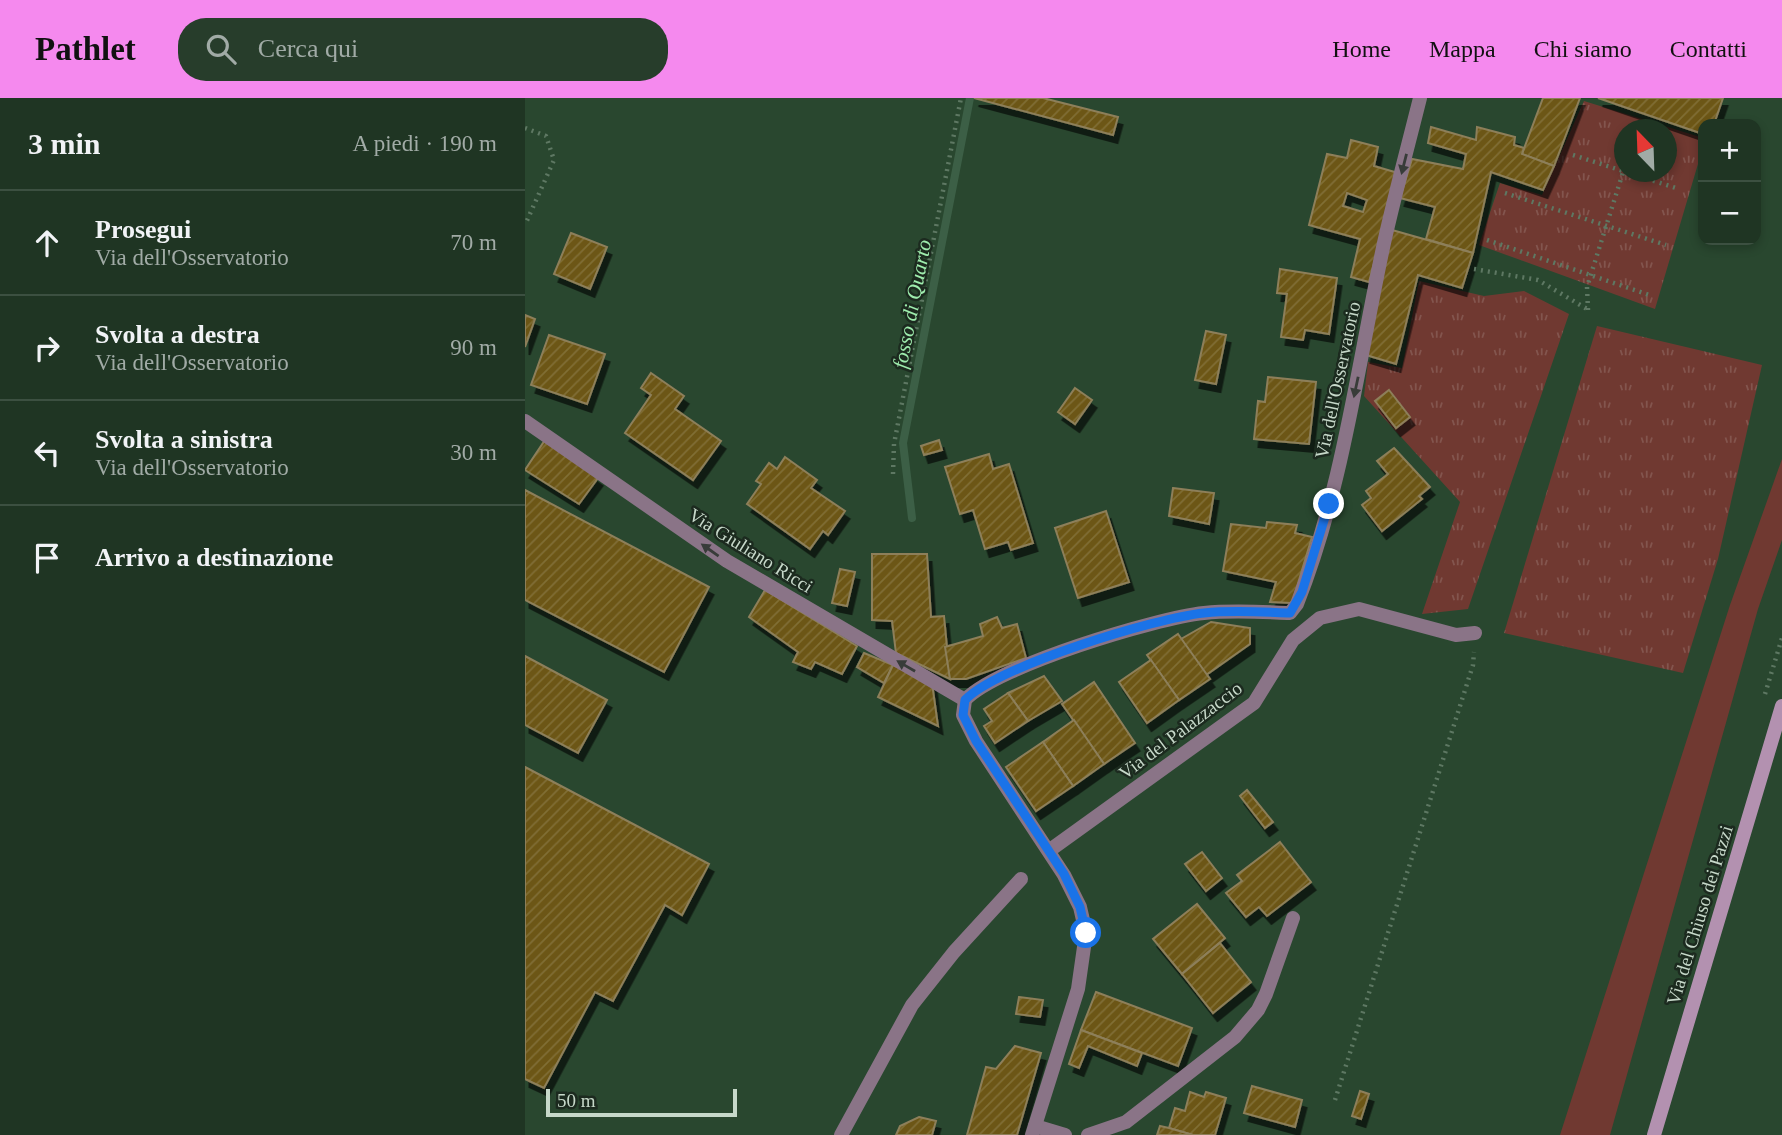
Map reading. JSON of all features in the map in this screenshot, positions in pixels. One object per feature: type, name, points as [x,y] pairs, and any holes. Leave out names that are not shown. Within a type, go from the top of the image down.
[{"type":"main road","name":"Via del Chiuso dei Pazzi","points":[[1654,1135],[1782,706]]},
{"type":"street","name":"Via dell'Osservatorio","points":[[965,700],[993,680],[1050,656],[1169,620],[1205,613],[1290,613],[1297,604],[1332,491],[1384,242],[1420,98]]},
{"type":"street","name":"Via Giuliano Ricci","points":[[525,421],[727,561],[965,700]]},
{"type":"street","name":"Via del Palazzaccio","points":[[1050,850],[1254,703],[1293,640],[1320,618],[1359,608],[1457,635],[1475,633]]},
{"type":"street","points":[[965,700],[963,715],[976,741],[1050,850],[1080,907],[1086,933],[1078,989],[1034,1130],[1065,1135]]},
{"type":"street","points":[[841,1135],[912,1005],[962,943],[1021,879]]},
{"type":"street","points":[[1088,1135],[1126,1122],[1235,1037],[1258,1010],[1266,994],[1293,918]]},
{"type":"path","points":[[893,474],[894,443],[961,98]]},
{"type":"path","points":[[525,128],[546,136],[554,160],[525,225]]},
{"type":"path","points":[[1573,155],[1614,170]]},
{"type":"path","points":[[1473,269],[1538,280],[1588,310],[1587,287],[1619,182]]},
{"type":"path","points":[[1654,182],[1675,188]]},
{"type":"path","points":[[1505,192],[1666,245]]},
{"type":"path","points":[[1487,240],[1652,296]]},
{"type":"path","points":[[1335,1100],[1473,665],[1475,633]]},
{"type":"green space","points":[[1584,101],[1642,119],[1614,119],[1614,182],[1677,182],[1677,130],[1698,136],[1698,164],[1655,309],[1479,245],[1500,183],[1542,195]]},
{"type":"green space","points":[[1419,281],[1484,296],[1524,291],[1569,314],[1468,609],[1422,614],[1460,502],[1364,396],[1368,362],[1402,368]]},
{"type":"green space","points":[[1597,326],[1762,365],[1718,559],[1683,673],[1504,633]]},
{"type":"green space","points":[[1782,459],[1782,540],[1758,609],[1610,1135],[1560,1135],[1730,605]]},
{"type":"building","points":[[974,98],[1043,98],[1118,117],[1113,135]]},
{"type":"building","points":[[1543,98],[1580,98],[1554,166],[1522,154]]},
{"type":"building","points":[[1598,98],[1723,98],[1716,119],[1698,119],[1698,132],[1677,125],[1677,119],[1659,119]]},
{"type":"building","points":[[1431,127],[1476,140],[1477,127],[1515,137],[1514,145],[1524,148],[1522,154],[1554,166],[1543,190],[1491,172],[1473,253],[1426,239],[1435,207],[1400,198],[1412,159],[1463,169],[1466,154],[1428,143]]},
{"type":"building","points":[[1351,140],[1378,147],[1374,166],[1398,173],[1369,282],[1351,277],[1360,239],[1309,225],[1327,154],[1347,158]],"holes":[[[1347,193],[1367,200],[1363,212],[1343,206]]]},
{"type":"building","points":[[1392,230],[1473,253],[1462,288],[1418,275],[1396,364],[1366,355]]},
{"type":"building","points":[[571,233],[607,247],[590,289],[554,274]]},
{"type":"building","points":[[1280,269],[1337,278],[1329,334],[1305,330],[1303,340],[1281,337],[1287,294],[1277,293]]},
{"type":"building","points":[[525,315],[535,319],[525,347]]},
{"type":"building","points":[[1206,331],[1226,335],[1216,384],[1195,380]]},
{"type":"building","points":[[549,335],[605,354],[587,404],[531,385]]},
{"type":"building","points":[[651,373],[684,396],[675,409],[721,441],[693,480],[625,433],[651,395],[641,388]]},
{"type":"building","points":[[1268,377],[1316,382],[1309,444],[1254,439],[1258,401],[1265,402]]},
{"type":"building","points":[[1075,388],[1092,400],[1075,424],[1058,412]]},
{"type":"building","points":[[1389,390],[1410,417],[1396,428],[1375,401]]},
{"type":"building","points":[[545,440],[598,478],[579,504],[525,470]]},
{"type":"building","points":[[939,440],[942,450],[924,455],[921,446]]},
{"type":"building","points":[[1394,448],[1430,487],[1419,496],[1422,499],[1382,531],[1362,505],[1371,498],[1366,491],[1388,474],[1377,461]]},
{"type":"building","points":[[989,454],[993,469],[1009,464],[1033,543],[1011,550],[1008,542],[985,549],[973,510],[960,514],[945,467]]},
{"type":"building","points":[[785,457],[817,480],[811,488],[845,511],[828,535],[823,531],[810,549],[747,504],[761,484],[756,481],[769,463],[777,469]]},
{"type":"building","points":[[1173,488],[1214,493],[1209,524],[1169,516]]},
{"type":"building","points":[[525,490],[709,587],[664,672],[525,600]]},
{"type":"building","points":[[1106,511],[1129,582],[1078,598],[1055,528]]},
{"type":"building","points":[[1267,522],[1297,525],[1295,533],[1312,537],[1292,603],[1270,602],[1276,582],[1223,571],[1231,524],[1266,528]]},
{"type":"building","points":[[872,554],[927,554],[931,617],[944,616],[950,679],[896,653],[892,621],[872,620]]},
{"type":"building","points":[[840,569],[855,572],[847,606],[832,603]]},
{"type":"building","points":[[765,590],[857,646],[842,674],[815,662],[811,669],[793,662],[798,652],[749,617]]},
{"type":"building","points":[[997,617],[1002,628],[1017,624],[1026,658],[966,679],[950,679],[945,647],[983,636],[980,624]]},
{"type":"building","points":[[1211,622],[1250,628],[1250,644],[1206,675],[1181,639]]},
{"type":"building","points":[[1178,634],[1210,679],[1179,700],[1147,655]]},
{"type":"building","points":[[864,653],[893,665],[884,683],[857,667]]},
{"type":"building","points":[[525,656],[607,700],[578,753],[525,725]]},
{"type":"building","points":[[1151,660],[1179,700],[1147,723],[1119,682]]},
{"type":"building","points":[[893,665],[932,683],[938,726],[878,697]]},
{"type":"building","points":[[1044,676],[1062,701],[1028,721],[1008,693]]},
{"type":"building","points":[[1094,682],[1135,743],[1104,764],[1062,704]]},
{"type":"building","points":[[1008,693],[1028,721],[995,743],[984,726],[992,721],[984,709]]},
{"type":"building","points":[[1074,720],[1104,764],[1073,786],[1043,742]]},
{"type":"building","points":[[1043,742],[1073,786],[1036,811],[1006,767]]},
{"type":"building","points":[[525,767],[709,864],[682,915],[665,905],[613,1001],[595,992],[544,1088],[525,1079]]},
{"type":"building","points":[[1247,790],[1273,822],[1265,828],[1240,796]]},
{"type":"building","points":[[1280,842],[1311,882],[1267,916],[1259,907],[1246,917],[1226,893],[1242,881],[1237,875]]},
{"type":"building","points":[[1202,852],[1222,878],[1206,891],[1185,864]]},
{"type":"building","points":[[1197,904],[1225,938],[1182,974],[1153,939]]},
{"type":"building","points":[[1220,943],[1251,982],[1213,1013],[1182,974]]},
{"type":"building","points":[[1096,992],[1192,1028],[1178,1066],[1081,1030]]},
{"type":"building","points":[[1019,997],[1043,1000],[1040,1017],[1016,1014]]},
{"type":"building","points":[[1081,1030],[1142,1053],[1137,1066],[1088,1046],[1079,1068],[1069,1064]]},
{"type":"building","points":[[1015,1046],[1041,1053],[1017,1135],[967,1135],[986,1067],[996,1069]]},
{"type":"building","points":[[1252,1086],[1302,1100],[1295,1127],[1244,1113]]},
{"type":"building","points":[[1360,1091],[1369,1094],[1361,1119],[1352,1116]]},
{"type":"building","points":[[1190,1092],[1204,1097],[1206,1092],[1226,1098],[1215,1135],[1193,1135],[1169,1128],[1175,1108],[1185,1111]]},
{"type":"building","points":[[919,1117],[936,1121],[932,1135],[896,1135],[900,1126]]},
{"type":"building","points":[[1160,1126],[1169,1128],[1193,1135],[1157,1135]]},
{"type":"waterway","name":"fosso di Quarto","points":[[912,518],[903,443],[970,98]]},
{"type":"route","points":[[1086,933],[1080,907],[1064,874],[976,741],[965,720],[965,700],[993,680],[1050,656],[1169,620],[1205,613],[1290,613],[1302,592],[1329,504]]}]
